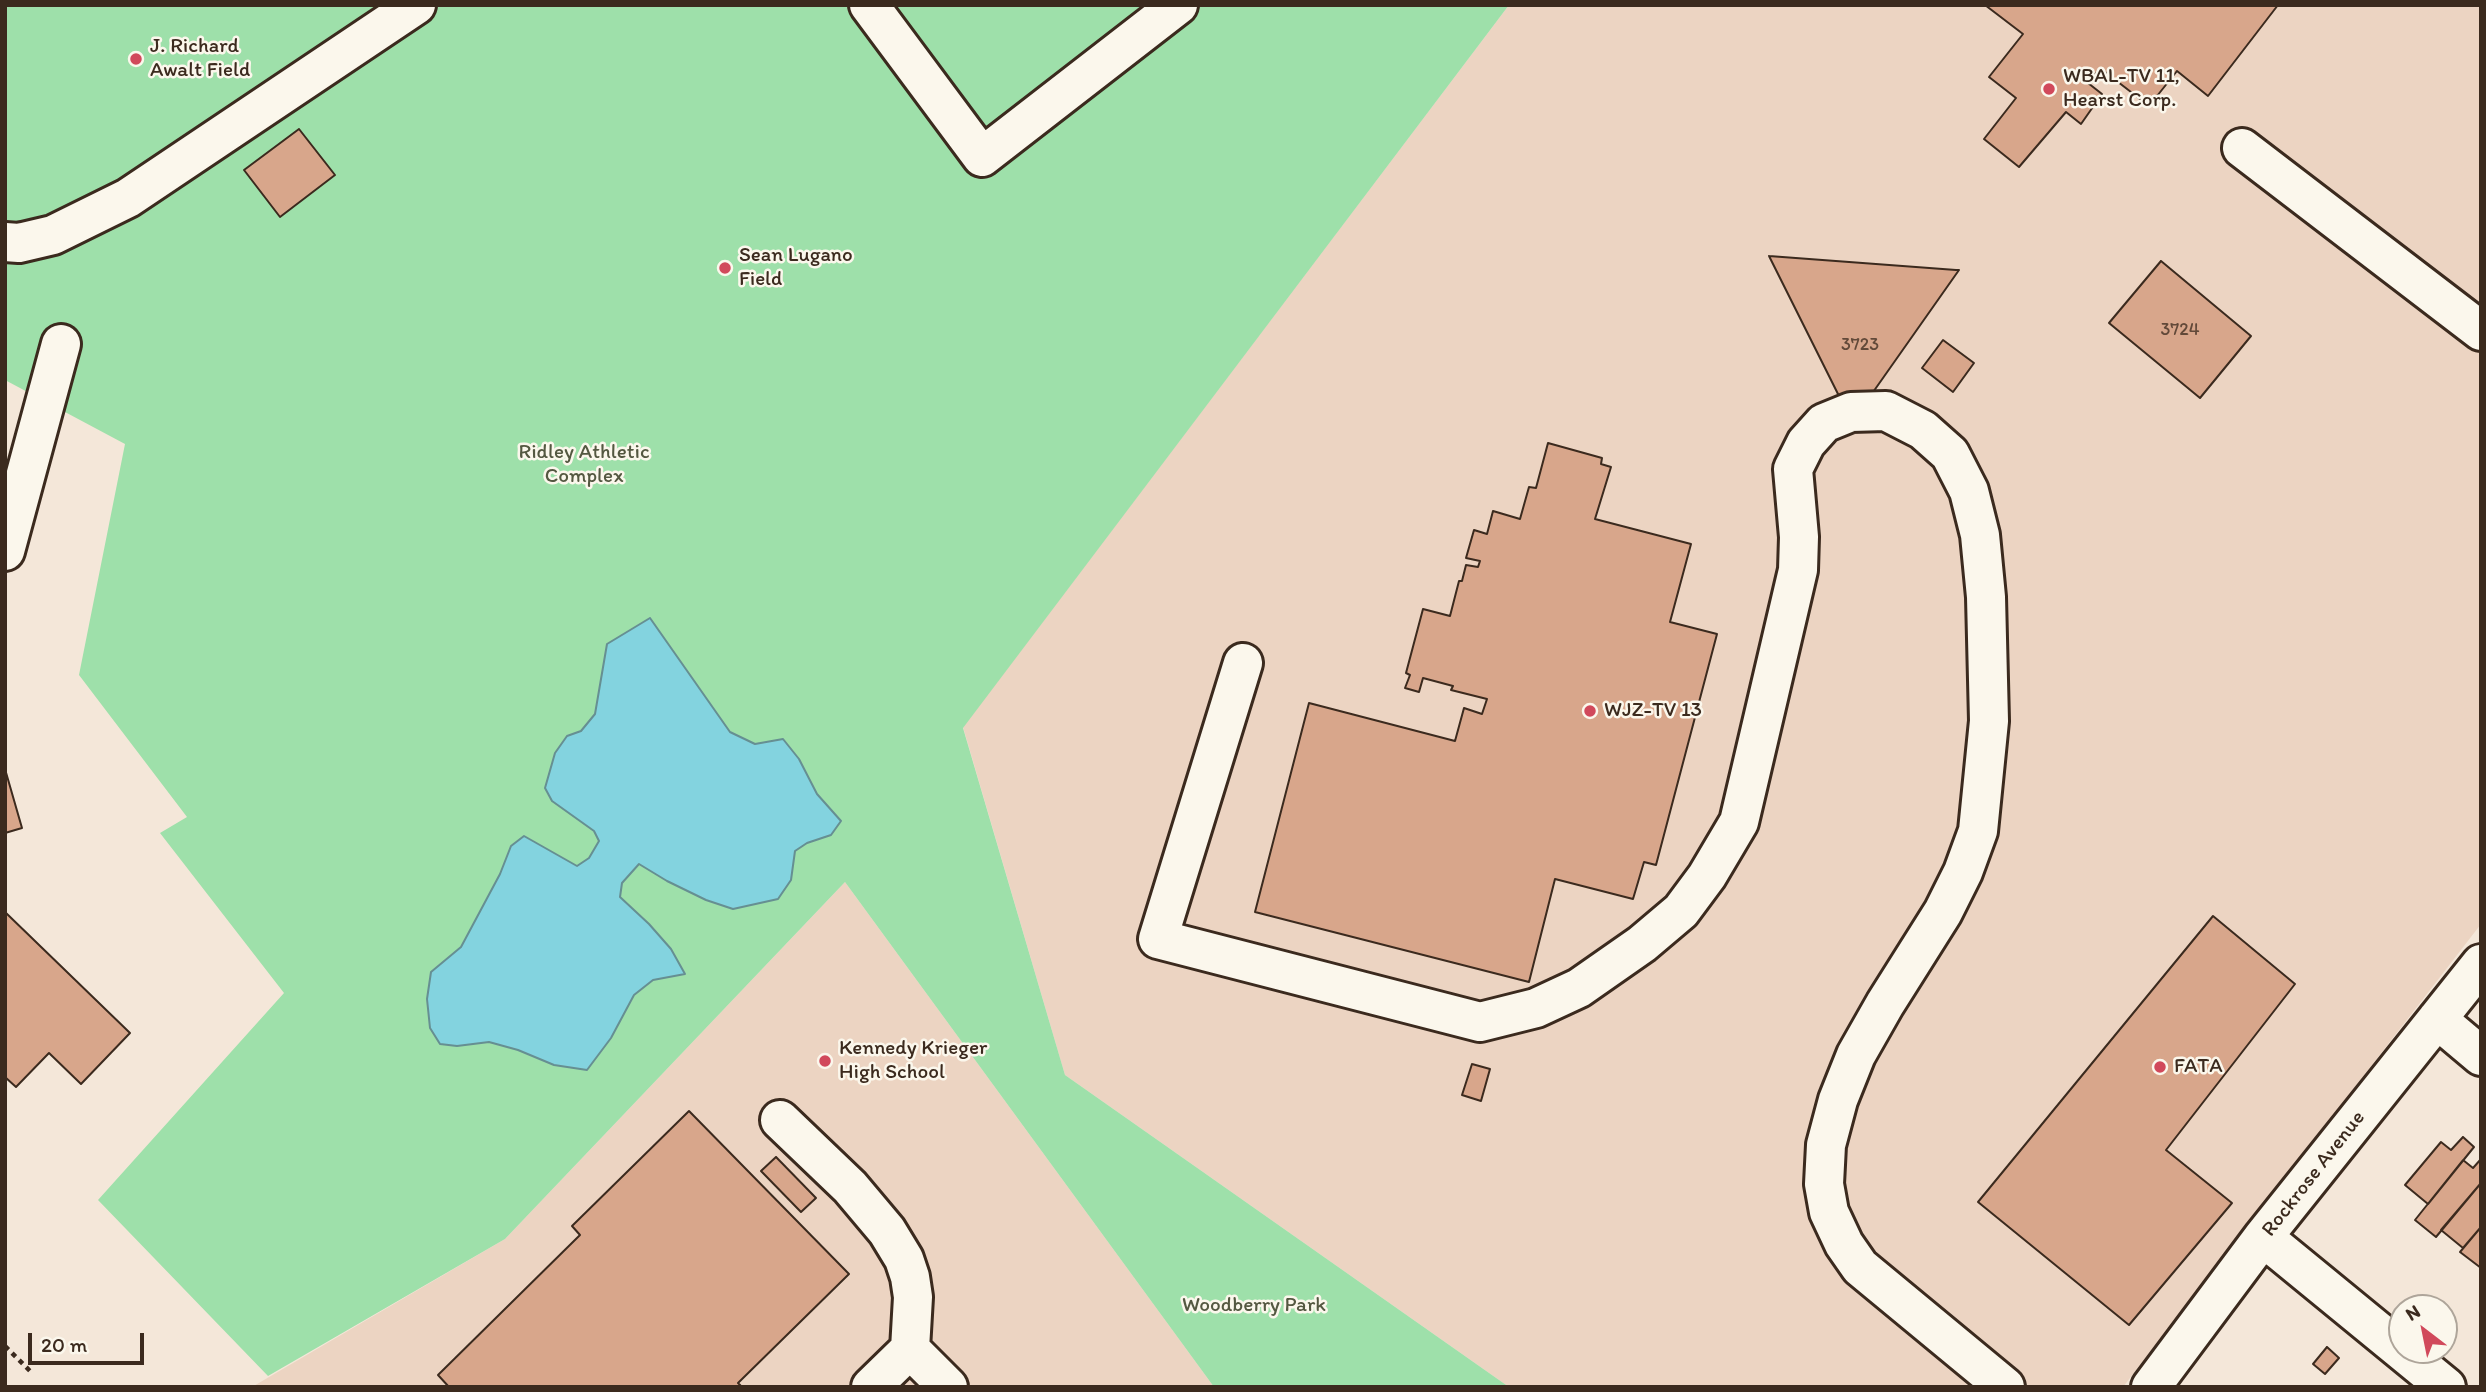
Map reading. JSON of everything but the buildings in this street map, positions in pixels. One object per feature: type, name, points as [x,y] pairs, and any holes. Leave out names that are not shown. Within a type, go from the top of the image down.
[{"type":"street","points":[[5,242],[19,243],[53,235],[128,198],[416,5]]},
{"type":"street","points":[[869,5],[982,157],[1178,5]]},
{"type":"street","points":[[2242,148],[2481,331]]},
{"type":"street","points":[[5,551],[22,426],[61,345]]},
{"type":"street","points":[[1244,663],[1158,939],[1480,1022],[1536,1008],[1579,988],[1642,944],[1681,911],[1707,876],[1739,822],[1797,570],[1799,537],[1793,470],[1806,443],[1824,423],[1851,412],[1886,411],[1923,430],[1950,454],[1972,502],[1980,535],[1986,597],[1989,721],[1978,831],[1963,872],[1943,912],[1856,1055],[1838,1100],[1826,1145],[1824,1184],[1829,1212],[1844,1244],[1860,1267],[2004,1387]]},
{"type":"street","name":"Rockrose Avenue","points":[[2151,1387],[2263,1237],[2481,964]]},
{"type":"street","points":[[2437,1019],[2481,1056]]},
{"type":"street","points":[[780,1120],[850,1187],[887,1231],[904,1259],[913,1297],[910,1349],[871,1387]]},
{"type":"street","points":[[2263,1237],[2446,1387]]},
{"type":"street","points":[[910,1349],[948,1387]]},
{"type":"path","points":[[5,1346],[31,1372]]},
{"type":"shaded area","points":[[1509,5],[2481,5],[2481,924],[2123,1387],[1509,1387],[1065,1075],[963,727]]},
{"type":"shaded area","name":"Kennedy Krieger High School","points":[[845,882],[1214,1387],[252,1387],[505,1239]]},
{"type":"green space","name":"Ridley Athletic Complex","points":[[5,5],[1509,5],[963,728],[1065,1075],[1509,1387],[1214,1387],[845,882],[505,1239],[268,1376],[98,1200],[284,993],[160,833],[187,817],[79,675],[125,444],[5,380]]},
{"type":"water","points":[[650,618],[730,732],[755,744],[783,739],[799,759],[817,794],[841,821],[831,835],[807,843],[795,851],[791,880],[778,899],[733,909],[706,900],[639,864],[622,883],[620,897],[671,949],[685,974],[653,980],[634,995],[611,1038],[587,1070],[554,1065],[518,1050],[489,1042],[457,1046],[440,1044],[430,1028],[427,999],[431,972],[461,947],[500,874],[511,846],[524,836],[577,866],[589,858],[599,841],[594,831],[552,801],[545,788],[555,753],[567,736],[581,731],[595,714],[607,644]]},
{"type":"place","name":"J. Richard Awalt Field","points":[[136,59]]},
{"type":"place","name":"WBAL-TV 11, Hearst Corp.","points":[[2049,89]]},
{"type":"place","name":"Sean Lugano Field","points":[[725,268]]},
{"type":"place","name":"WJZ-TV 13","points":[[1590,711]]},
{"type":"place","name":"Kennedy Krieger High School","points":[[825,1061]]},
{"type":"place","name":"FATA","points":[[2160,1067]]},
{"type":"park label","name":"Woodberry Park","points":[[1254,1306]]}]
